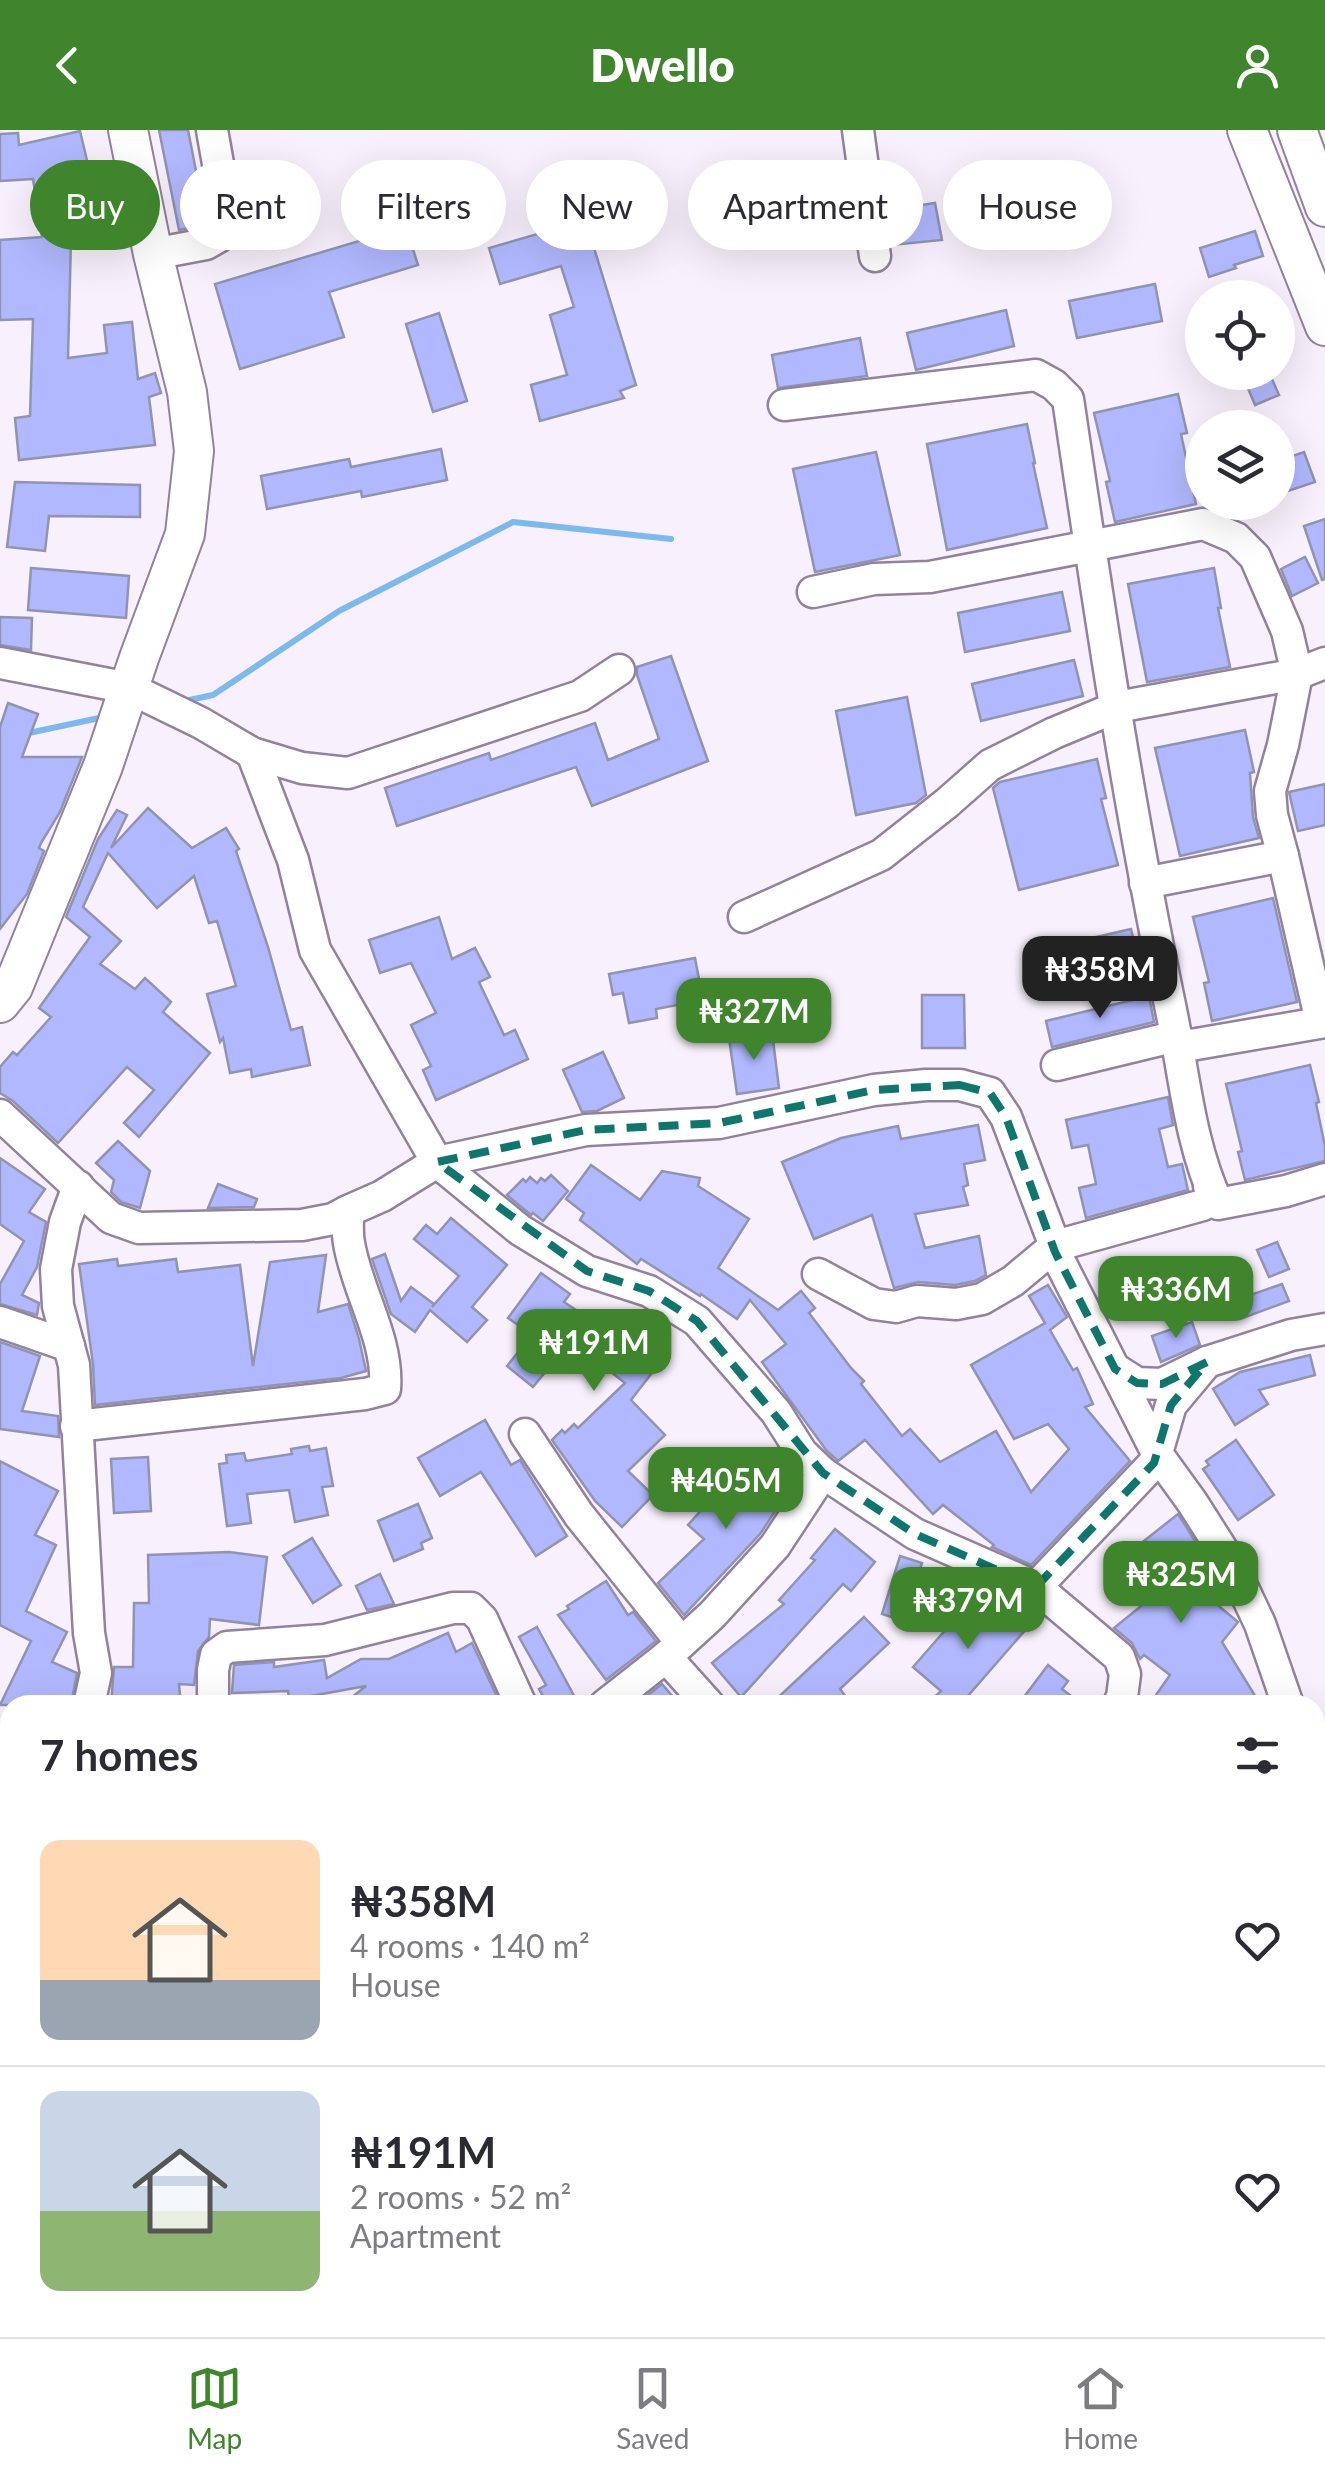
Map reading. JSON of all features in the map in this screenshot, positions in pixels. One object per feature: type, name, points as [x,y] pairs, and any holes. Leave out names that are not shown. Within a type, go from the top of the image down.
[{"type":"main road","points":[[0,1003],[13,987],[103,766],[185,534],[194,451],[187,392],[128,130]]},
{"type":"main road","points":[[1247,130],[1325,326]]},
{"type":"main road","points":[[1296,130],[1325,207]]},
{"type":"street","points":[[153,254],[206,244],[220,236],[228,220],[212,130]]},
{"type":"street","points":[[858,130],[875,256]]},
{"type":"street","points":[[784,405],[1036,375],[1068,399],[1144,884],[1198,1153],[1218,1204],[1286,1191],[1325,1178]]},
{"type":"street","points":[[813,592],[874,579],[930,577],[1203,524],[1236,538],[1255,558],[1287,631],[1311,668]]},
{"type":"street","points":[[0,664],[129,688],[202,722],[252,753],[302,768],[348,773],[580,696],[619,670]]},
{"type":"street","points":[[744,918],[880,855],[990,765],[1054,733],[1117,708],[1311,668]]},
{"type":"street","points":[[1057,1065],[1178,1042],[1323,1022],[1272,816],[1270,791],[1311,668]]},
{"type":"street","points":[[252,753],[293,860],[314,950],[438,1162],[520,1230],[587,1271],[650,1291],[696,1321],[776,1412],[802,1453],[822,1473],[915,1534],[1036,1587],[1119,1657],[1125,1674],[1122,1695]]},
{"type":"street","points":[[1144,884],[1283,856]]},
{"type":"street","points":[[0,1116],[111,1218],[139,1228],[302,1225],[334,1219],[438,1162],[586,1130],[719,1123],[874,1090],[926,1085],[960,1085],[990,1093],[1006,1117],[1055,1252],[1158,1455],[1232,1565],[1260,1624],[1285,1695]]},
{"type":"street","points":[[78,1186],[65,1222],[56,1269],[58,1306],[74,1365],[89,1633],[96,1672],[91,1695]]},
{"type":"street","points":[[818,1274],[874,1304],[896,1307],[917,1301],[956,1304],[982,1299],[1013,1281],[1055,1246],[1203,1205],[1212,1198],[1210,1186]]},
{"type":"street","points":[[76,1426],[385,1389],[386,1373],[379,1342],[348,1240],[348,1211]]},
{"type":"street","points":[[0,1322],[69,1346]]},
{"type":"street","points":[[1115,1369],[1137,1383],[1162,1384],[1207,1362],[1290,1335],[1325,1330]]},
{"type":"street","points":[[1036,1587],[1154,1463],[1172,1405],[1207,1362]]},
{"type":"street","points":[[525,1434],[703,1695]]},
{"type":"street","points":[[618,1695],[712,1615],[775,1546],[822,1473]]},
{"type":"street","points":[[214,1695],[216,1655],[228,1646],[325,1640],[453,1608],[471,1608],[482,1619],[516,1695]]},
{"type":"highlighted area","points":[[960,1085],[990,1093],[1006,1117],[1055,1252],[1115,1369],[1137,1383],[1162,1384],[1207,1362],[1171,1405],[1154,1463],[1036,1587],[915,1534],[823,1473],[697,1321],[649,1291],[587,1271],[437,1162],[586,1130],[719,1123],[874,1090]]},
{"type":"building","points":[[159,130],[188,130],[194,160],[180,160],[179,230]]},
{"type":"building","points":[[80,131],[87,160],[30,160],[30,179],[0,181],[0,134],[18,133],[19,145]]},
{"type":"building","points":[[935,203],[942,240],[923,242],[923,205]]},
{"type":"building","points":[[1255,231],[1263,256],[1209,277],[1200,248]]},
{"type":"building","points":[[526,237],[526,250],[595,250],[636,385],[620,391],[624,398],[540,421],[531,385],[567,375],[550,315],[574,307],[561,266],[500,284],[490,250],[506,250],[506,243]]},
{"type":"building","points":[[30,238],[30,250],[71,250],[68,358],[107,353],[104,325],[132,322],[138,379],[155,373],[161,393],[149,397],[155,445],[19,460],[15,418],[30,416],[33,319],[0,320],[0,240]]},
{"type":"building","points":[[341,246],[341,250],[413,250],[418,265],[329,292],[344,337],[240,369],[215,284]]},
{"type":"building","points":[[1155,284],[1162,321],[1077,338],[1069,301]]},
{"type":"building","points":[[1006,310],[1014,346],[916,370],[907,333]]},
{"type":"building","points":[[439,313],[467,401],[433,412],[406,324]]},
{"type":"building","points":[[860,338],[867,376],[778,388],[772,355]]},
{"type":"building","points":[[1249,390],[1277,390],[1279,395],[1255,405]]},
{"type":"building","points":[[1178,394],[1185,424],[1185,433],[1181,434],[1185,506],[1115,522],[1094,413]]},
{"type":"building","points":[[1027,424],[1047,528],[947,550],[927,444]]},
{"type":"building","points":[[441,449],[447,480],[362,497],[361,491],[267,509],[261,476],[349,459],[351,467]]},
{"type":"building","points":[[876,452],[900,555],[815,572],[793,469]]},
{"type":"building","points":[[1304,452],[1315,482],[1295,489],[1295,455]]},
{"type":"building","points":[[15,482],[140,485],[140,517],[49,516],[45,551],[7,547]]},
{"type":"building","points":[[1325,519],[1325,579],[1322,580],[1304,526]]},
{"type":"building","points":[[1305,557],[1318,583],[1292,596],[1281,569]]},
{"type":"building","points":[[31,568],[129,576],[126,618],[28,610]]},
{"type":"building","points":[[1214,568],[1230,667],[1147,682],[1128,584]]},
{"type":"building","points":[[1062,592],[1070,631],[965,652],[958,613]]},
{"type":"building","points":[[0,617],[32,618],[31,650],[0,645]]},
{"type":"building","points":[[671,656],[708,761],[592,806],[576,767],[397,826],[385,788],[489,753],[491,760],[595,723],[608,760],[659,739],[637,667]]},
{"type":"building","points":[[1074,660],[1083,696],[981,721],[972,684]]},
{"type":"building","points":[[907,697],[926,795],[916,803],[856,815],[836,711]]},
{"type":"building","points":[[8,703],[38,714],[22,757],[82,757],[60,812],[41,843],[39,848],[44,851],[27,894],[0,929],[0,727]]},
{"type":"building","points":[[1245,730],[1254,772],[1250,773],[1253,817],[1259,838],[1180,856],[1155,748]]},
{"type":"building","points":[[1097,759],[1106,798],[1101,799],[1118,865],[1019,890],[993,788],[1000,782]]},
{"type":"building","points":[[1325,784],[1325,825],[1298,831],[1289,792]]},
{"type":"building","points":[[148,808],[192,848],[226,828],[239,849],[236,851],[291,1030],[302,1027],[310,1065],[252,1077],[251,1069],[230,1073],[223,1038],[220,1042],[207,994],[236,986],[217,921],[209,923],[194,876],[157,908],[108,853],[83,907],[121,941],[100,964],[135,989],[145,978],[171,1002],[163,1012],[210,1053],[139,1137],[124,1123],[154,1090],[127,1067],[58,1143],[0,1093],[0,1067],[13,1052],[17,1055],[51,1017],[39,1008],[90,937],[66,917],[98,839],[117,810],[127,815],[111,848]]},
{"type":"building","points":[[1273,898],[1297,1002],[1212,1021],[1204,983],[1209,982],[1193,917]]},
{"type":"building","points":[[439,917],[452,959],[475,948],[490,977],[479,982],[504,1035],[515,1030],[528,1059],[436,1100],[423,1070],[431,1066],[411,1025],[436,1013],[411,963],[380,973],[369,940]]},
{"type":"building","points":[[1131,929],[1138,958],[1124,961],[1126,967],[1058,983],[1056,977],[1038,981],[1031,952]]},
{"type":"building","points":[[695,958],[703,1000],[656,1009],[657,1018],[629,1023],[623,993],[613,995],[609,974]]},
{"type":"building","points":[[922,995],[964,995],[965,1048],[922,1048]]},
{"type":"building","points":[[1149,996],[1154,1022],[1052,1047],[1046,1021]]},
{"type":"building","points":[[772,1032],[779,1088],[737,1094],[729,1038]]},
{"type":"building","points":[[603,1052],[624,1098],[597,1111],[582,1112],[563,1070]]},
{"type":"building","points":[[1310,1065],[1319,1102],[1316,1103],[1325,1161],[1245,1180],[1226,1084]]},
{"type":"building","points":[[1168,1097],[1173,1125],[1159,1129],[1168,1167],[1182,1164],[1188,1190],[1086,1218],[1079,1188],[1096,1184],[1088,1145],[1072,1148],[1066,1120]]},
{"type":"building","points":[[978,1125],[985,1160],[964,1164],[968,1185],[963,1187],[968,1205],[915,1214],[925,1248],[979,1236],[986,1275],[955,1285],[918,1282],[894,1288],[872,1215],[814,1239],[782,1162],[841,1138],[898,1126],[901,1139]]},
{"type":"building","points":[[118,1141],[150,1171],[140,1208],[121,1202],[111,1192],[114,1180],[96,1163]]},
{"type":"building","points":[[0,1158],[45,1189],[29,1212],[46,1222],[37,1267],[22,1295],[39,1303],[37,1315],[0,1304],[0,1284],[24,1241],[0,1224]]},
{"type":"building","points":[[591,1165],[640,1200],[662,1171],[700,1178],[698,1186],[749,1219],[718,1268],[778,1310],[801,1291],[815,1308],[809,1313],[902,1436],[910,1429],[940,1462],[996,1431],[1031,1492],[1069,1449],[1048,1424],[1014,1439],[971,1365],[1045,1323],[1029,1296],[1048,1285],[1067,1317],[1050,1330],[1073,1370],[1077,1368],[1093,1404],[1085,1407],[1130,1461],[1031,1565],[992,1547],[943,1505],[933,1514],[865,1440],[838,1461],[826,1450],[762,1362],[786,1344],[750,1300],[737,1319],[641,1259],[637,1264],[580,1220],[584,1213],[566,1199]]},
{"type":"building","points":[[551,1175],[568,1191],[543,1221],[507,1195],[523,1179],[526,1182],[530,1177],[537,1183]]},
{"type":"building","points":[[218,1184],[257,1199],[254,1207],[208,1208]]},
{"type":"building","points":[[451,1218],[507,1265],[472,1307],[487,1320],[467,1342],[430,1310],[415,1332],[391,1314],[372,1259],[385,1254],[401,1301],[411,1287],[434,1304],[432,1307],[459,1276],[414,1239],[426,1225],[437,1234]]},
{"type":"building","points":[[1277,1242],[1289,1269],[1269,1277],[1257,1250]]},
{"type":"building","points":[[326,1255],[318,1312],[348,1304],[366,1371],[341,1378],[95,1405],[79,1264],[117,1259],[118,1266],[176,1259],[178,1272],[240,1265],[253,1366],[270,1262]]},
{"type":"building","points":[[541,1273],[570,1294],[564,1302],[614,1335],[622,1326],[630,1333],[636,1326],[669,1351],[631,1400],[665,1435],[628,1471],[653,1495],[622,1527],[595,1501],[552,1440],[574,1424],[578,1428],[625,1383],[588,1354],[576,1372],[556,1359],[533,1387],[507,1366],[532,1335],[508,1318]]},
{"type":"building","points":[[1282,1284],[1289,1301],[1240,1319],[1233,1301]]},
{"type":"building","points":[[1192,1322],[1200,1345],[1161,1362],[1152,1336]]},
{"type":"building","points":[[0,1342],[40,1356],[22,1411],[58,1416],[59,1437],[0,1429]]},
{"type":"building","points":[[1310,1355],[1315,1375],[1259,1390],[1268,1404],[1235,1425],[1213,1389],[1240,1372]]},
{"type":"building","points":[[485,1420],[511,1465],[520,1460],[567,1536],[536,1556],[481,1472],[440,1496],[418,1458]]},
{"type":"building","points":[[1236,1440],[1274,1495],[1238,1520],[1203,1469],[1209,1465],[1206,1461]]},
{"type":"building","points":[[309,1446],[310,1451],[326,1448],[333,1486],[322,1487],[328,1515],[295,1522],[289,1490],[247,1494],[251,1523],[227,1526],[219,1464],[227,1463],[226,1455],[244,1453],[246,1461],[292,1454],[291,1449]]},
{"type":"building","points":[[148,1457],[151,1511],[114,1513],[111,1459]]},
{"type":"building","points":[[759,1457],[793,1484],[760,1534],[684,1615],[658,1583],[704,1539],[688,1525],[723,1486],[731,1492]]},
{"type":"building","points":[[0,1461],[58,1491],[35,1535],[56,1545],[26,1611],[67,1632],[52,1662],[77,1673],[73,1695],[5,1695],[31,1641],[0,1625]]},
{"type":"building","points":[[418,1504],[432,1538],[421,1543],[423,1549],[394,1561],[378,1521]]},
{"type":"building","points":[[1178,1514],[1200,1549],[1176,1568],[1206,1603],[1209,1598],[1238,1622],[1222,1642],[1255,1695],[1156,1695],[1170,1675],[1144,1655],[1140,1659],[1132,1643],[1114,1628],[1151,1598],[1120,1560]]},
{"type":"building","points":[[835,1529],[875,1562],[851,1591],[843,1584],[739,1695],[712,1663],[784,1604],[779,1600],[815,1560],[811,1558]]},
{"type":"building","points":[[312,1538],[341,1585],[313,1603],[283,1556]]},
{"type":"building","points":[[229,1552],[267,1557],[259,1625],[210,1619],[209,1637],[198,1651],[194,1685],[179,1684],[180,1695],[112,1695],[114,1667],[133,1667],[134,1603],[149,1603],[148,1555]]},
{"type":"building","points":[[900,1556],[922,1563],[903,1621],[882,1614]]},
{"type":"building","points":[[380,1574],[394,1604],[367,1610],[356,1586]]},
{"type":"building","points":[[606,1581],[628,1615],[633,1612],[656,1641],[606,1680],[558,1615]]},
{"type":"building","points":[[976,1595],[1006,1622],[1013,1615],[1028,1627],[969,1695],[937,1695],[941,1691],[913,1667]]},
{"type":"building","points":[[864,1617],[889,1643],[840,1689],[844,1695],[781,1695]]},
{"type":"building","points":[[537,1627],[574,1695],[542,1695],[539,1689],[546,1685],[519,1637]]},
{"type":"building","points":[[448,1633],[456,1652],[472,1643],[496,1695],[355,1695],[366,1686],[316,1695],[288,1695],[288,1691],[232,1693],[234,1665],[274,1662],[274,1667],[324,1660],[327,1678],[361,1659],[389,1659]]},
{"type":"building","points":[[1048,1665],[1068,1681],[1062,1689],[1070,1695],[1026,1695]]},
{"type":"building","points":[[662,1684],[671,1695],[648,1695]]},
{"type":"waterway","points":[[180,702],[213,695],[339,611],[513,522],[671,539]]},
{"type":"waterway","points":[[24,734],[104,717]]}]
